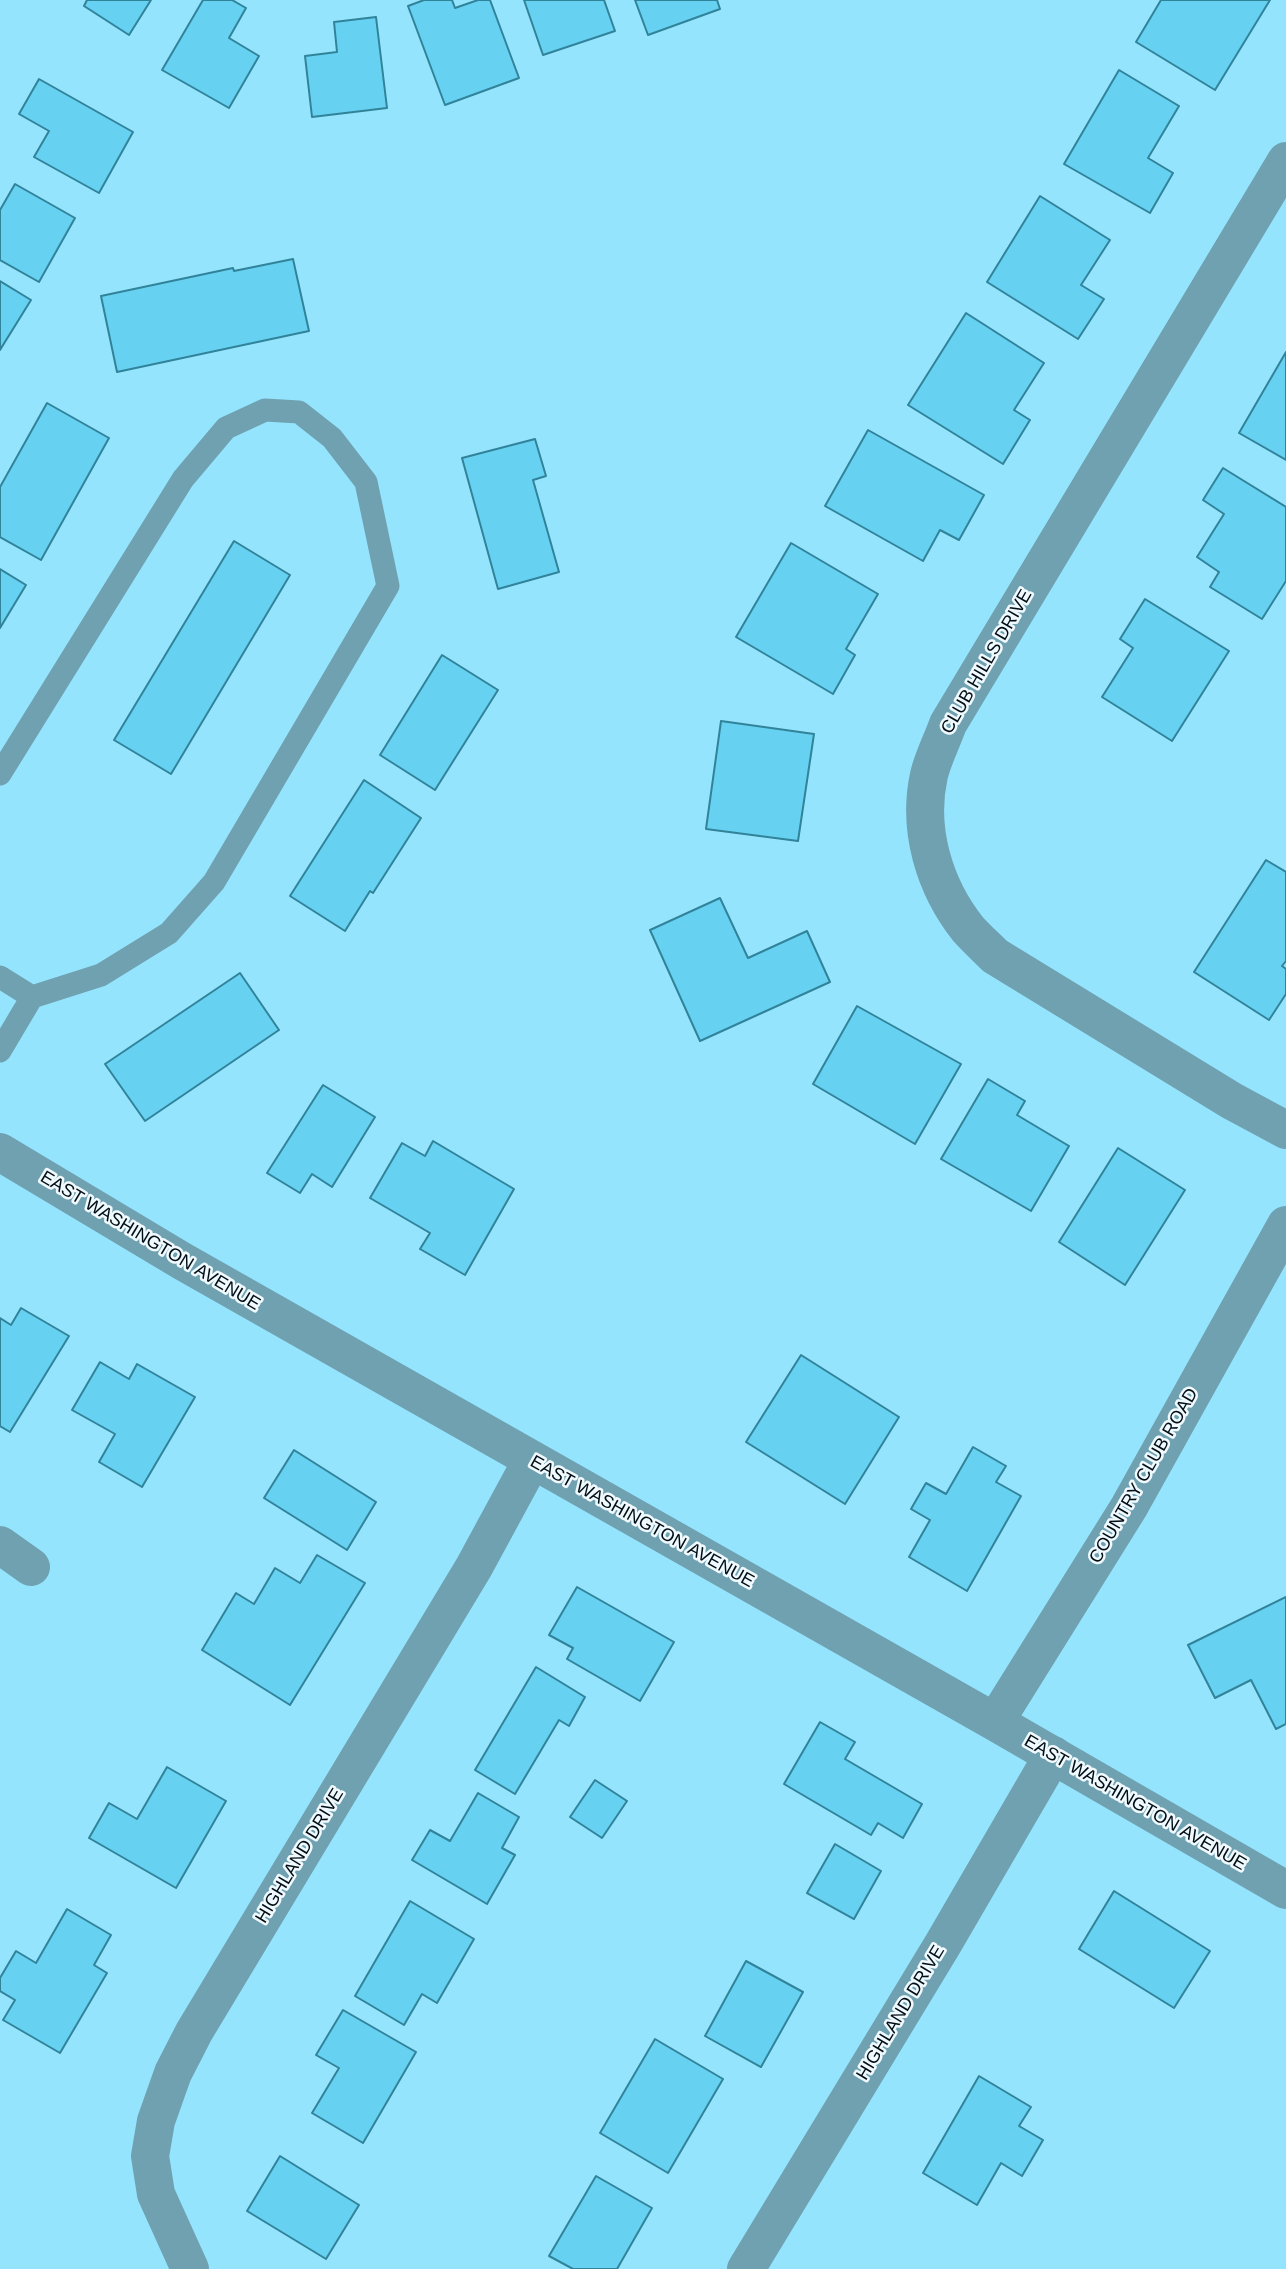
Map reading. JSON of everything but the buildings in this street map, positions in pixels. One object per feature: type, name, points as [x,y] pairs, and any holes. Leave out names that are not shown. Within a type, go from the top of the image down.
[{"type":"street","name":"CLUB HILLS DRIVE","points":[[1286,161],[948,724],[929,775],[925,816],[929,853],[942,886],[968,929],[995,956],[1232,1101],[1286,1130]]},
{"type":"street","name":"EAST WASHINGTON AVENUE","points":[[0,1152],[181,1261],[1286,1890]]},
{"type":"street","name":"COUNTRY CLUB ROAD","points":[[995,1722],[1129,1507],[1286,1224]]},
{"type":"street","name":"HIGHLAND DRIVE","points":[[190,2269],[156,2194],[150,2156],[156,2121],[173,2073],[194,2032],[474,1567],[532,1460]]},
{"type":"street","points":[[0,1545],[31,1567]]},
{"type":"street","name":"HIGHLAND DRIVE","points":[[746,2269],[936,1955],[1053,1755]]},
{"type":"lane","points":[[0,774],[183,479],[226,428],[265,410],[299,412],[332,438],[366,482],[388,586],[214,882],[169,933],[102,975],[32,997],[0,1051]]},
{"type":"lane","points":[[0,977],[32,997]]}]
